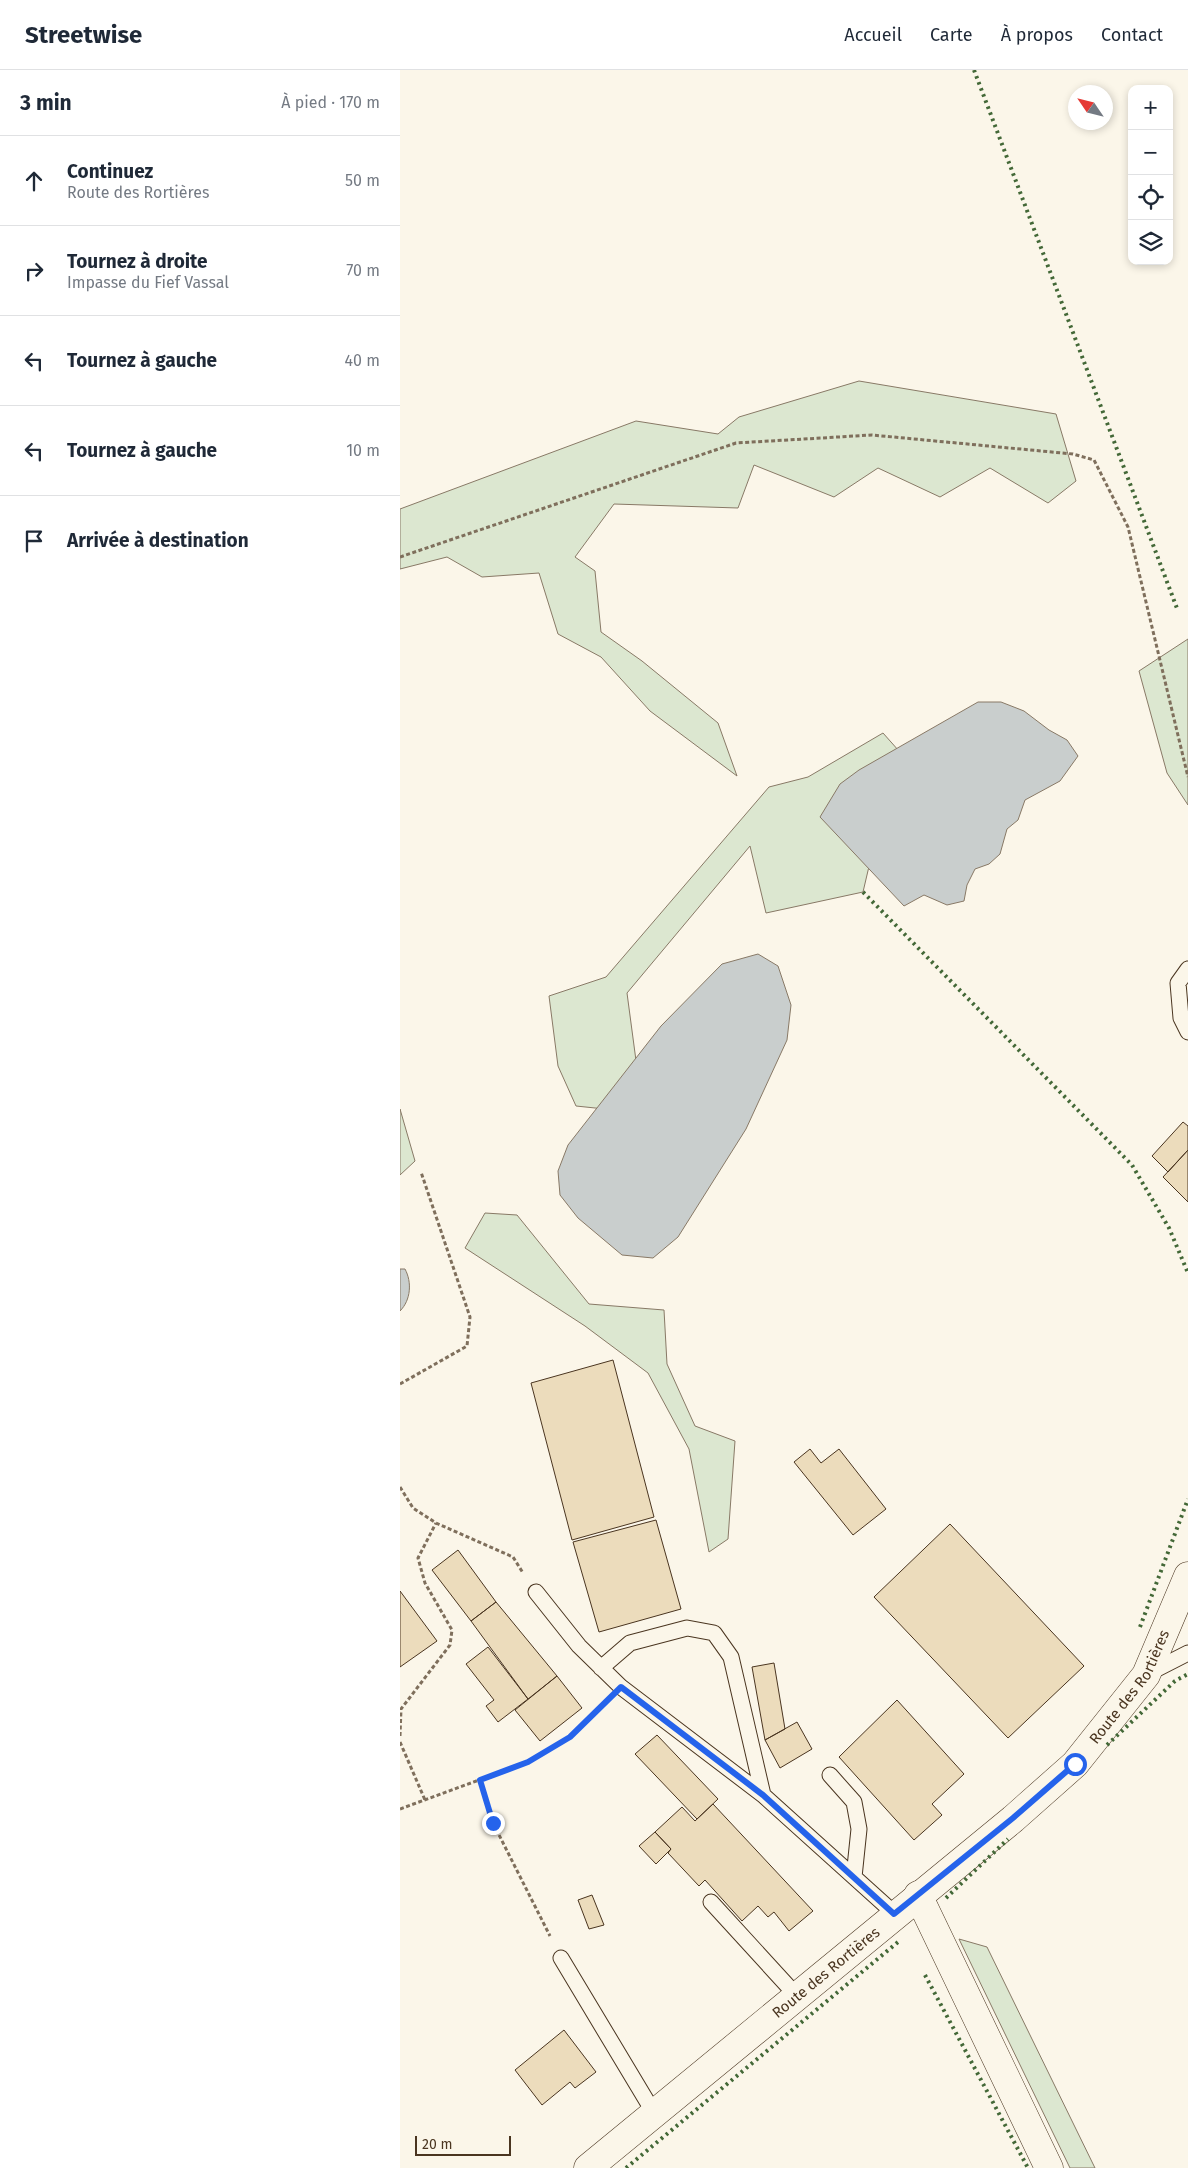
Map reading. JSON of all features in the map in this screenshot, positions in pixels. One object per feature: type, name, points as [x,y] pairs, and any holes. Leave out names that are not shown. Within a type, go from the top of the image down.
[{"type":"street","name":"Route des Rortières","points":[[588,2168],[894,1914],[1013,1818],[1075,1764],[1146,1675],[1188,1576]]},
{"type":"street","points":[[918,1895],[1049,2168]]},
{"type":"lane","points":[[1188,969],[1178,983],[1181,1018],[1188,1032]]},
{"type":"lane","points":[[536,1592],[579,1646],[621,1687],[763,1795],[894,1914]]},
{"type":"lane","points":[[601,1668],[630,1643],[686,1628],[714,1633],[731,1656],[763,1795]]},
{"type":"lane","points":[[1146,1675],[1188,1653]]},
{"type":"lane","points":[[830,1774],[854,1802],[859,1828],[854,1877]]},
{"type":"lane","points":[[711,1902],[796,1995]]},
{"type":"lane","points":[[561,1958],[654,2113]]},
{"type":"path","points":[[400,557],[736,443],[872,435],[1073,454],[1094,460],[1128,527],[1188,777]]},
{"type":"path","points":[[400,1384],[467,1346],[470,1317],[421,1172]]},
{"type":"path","points":[[400,1487],[413,1508],[436,1523],[513,1557],[536,1592]]},
{"type":"path","points":[[400,1736],[402,1709],[450,1645],[452,1630],[425,1583],[418,1558],[436,1523]]},
{"type":"path","points":[[400,1809],[528,1762],[570,1737],[621,1687]]},
{"type":"path","points":[[400,1742],[424,1800]]},
{"type":"path","points":[[480,1780],[493,1823],[561,1958]]},
{"type":"green space","points":[[859,381],[1056,414],[1076,481],[1048,503],[990,468],[940,497],[878,468],[834,497],[754,465],[738,508],[614,504],[575,557],[595,571],[601,632],[642,661],[718,723],[737,776],[650,711],[601,657],[558,634],[539,573],[482,577],[447,557],[400,569],[400,509],[636,421],[718,434],[739,417]]},
{"type":"green space","points":[[1188,639],[1188,805],[1167,773],[1139,671]]},
{"type":"green space","points":[[883,733],[907,760],[874,845],[863,892],[766,913],[750,846],[627,993],[643,1113],[576,1106],[558,1066],[549,996],[606,977],[769,787],[808,777]]},
{"type":"green space","points":[[400,1109],[415,1161],[400,1175]]},
{"type":"green space","points":[[485,1213],[517,1215],[589,1304],[664,1310],[667,1364],[695,1426],[735,1441],[728,1539],[709,1552],[689,1449],[648,1373],[585,1326],[465,1248]]},
{"type":"green space","points":[[959,1939],[987,1947],[1095,2168],[1070,2168]]},
{"type":"shaded area","points":[[978,702],[1001,702],[1024,711],[1049,730],[1067,740],[1078,756],[1060,781],[1025,800],[1018,820],[1007,829],[1000,854],[989,864],[975,869],[967,885],[964,901],[947,905],[924,895],[904,906],[820,817],[840,784],[859,770]]},
{"type":"shaded area","points":[[758,954],[778,966],[791,1005],[787,1040],[746,1129],[678,1237],[653,1258],[622,1255],[578,1218],[560,1195],[558,1171],[568,1145],[661,1026],[722,964]]},
{"type":"shaded area","points":[[400,1269],[405,1269],[409,1280],[409,1291],[404,1307],[400,1311]]},
{"type":"building","points":[[1183,1122],[1188,1126],[1188,1150],[1168,1172],[1152,1156]]},
{"type":"building","points":[[1188,1150],[1188,1202],[1163,1177]]},
{"type":"building","points":[[613,1360],[654,1517],[572,1540],[531,1383]]},
{"type":"building","points":[[810,1449],[821,1463],[839,1449],[886,1509],[853,1535],[794,1462]]},
{"type":"building","points":[[656,1520],[681,1609],[599,1632],[573,1542]]},
{"type":"building","points":[[950,1524],[1084,1666],[1008,1738],[874,1597]]},
{"type":"building","points":[[458,1550],[496,1602],[471,1621],[432,1570]]},
{"type":"building","points":[[400,1591],[437,1641],[400,1667]]},
{"type":"building","points":[[496,1602],[557,1676],[528,1699],[471,1621]]},
{"type":"building","points":[[488,1647],[528,1699],[498,1722],[486,1706],[494,1700],[466,1664]]},
{"type":"building","points":[[774,1663],[785,1729],[765,1740],[752,1667]]},
{"type":"building","points":[[557,1676],[582,1708],[540,1741],[515,1710]]},
{"type":"building","points":[[897,1700],[964,1774],[932,1804],[942,1815],[914,1840],[839,1757]]},
{"type":"building","points":[[797,1722],[812,1749],[780,1768],[765,1740]]},
{"type":"building","points":[[657,1735],[718,1799],[697,1819],[635,1754]]},
{"type":"building","points":[[713,1804],[813,1911],[789,1931],[774,1912],[768,1917],[758,1906],[742,1921],[705,1880],[699,1886],[668,1853],[671,1849],[655,1832],[682,1807],[695,1821]]},
{"type":"building","points":[[655,1832],[671,1849],[656,1864],[639,1846]]},
{"type":"building","points":[[592,1895],[604,1925],[589,1929],[578,1900]]},
{"type":"building","points":[[564,2030],[596,2072],[575,2088],[570,2082],[542,2105],[515,2070]]},
{"type":"hedge","points":[[974,70],[1178,611]]},
{"type":"hedge","points":[[863,892],[1132,1165],[1169,1228],[1188,1273]]},
{"type":"hedge","points":[[1140,1627],[1188,1499]]},
{"type":"hedge","points":[[1107,1745],[1175,1681],[1188,1674]]},
{"type":"hedge","points":[[946,1898],[1008,1839]]},
{"type":"hedge","points":[[626,2168],[898,1942]]},
{"type":"hedge","points":[[925,1975],[1028,2168]]},
{"type":"route","points":[[493,1823],[480,1780],[528,1762],[570,1737],[621,1687],[763,1795],[894,1914],[1013,1818],[1075,1764]]}]
